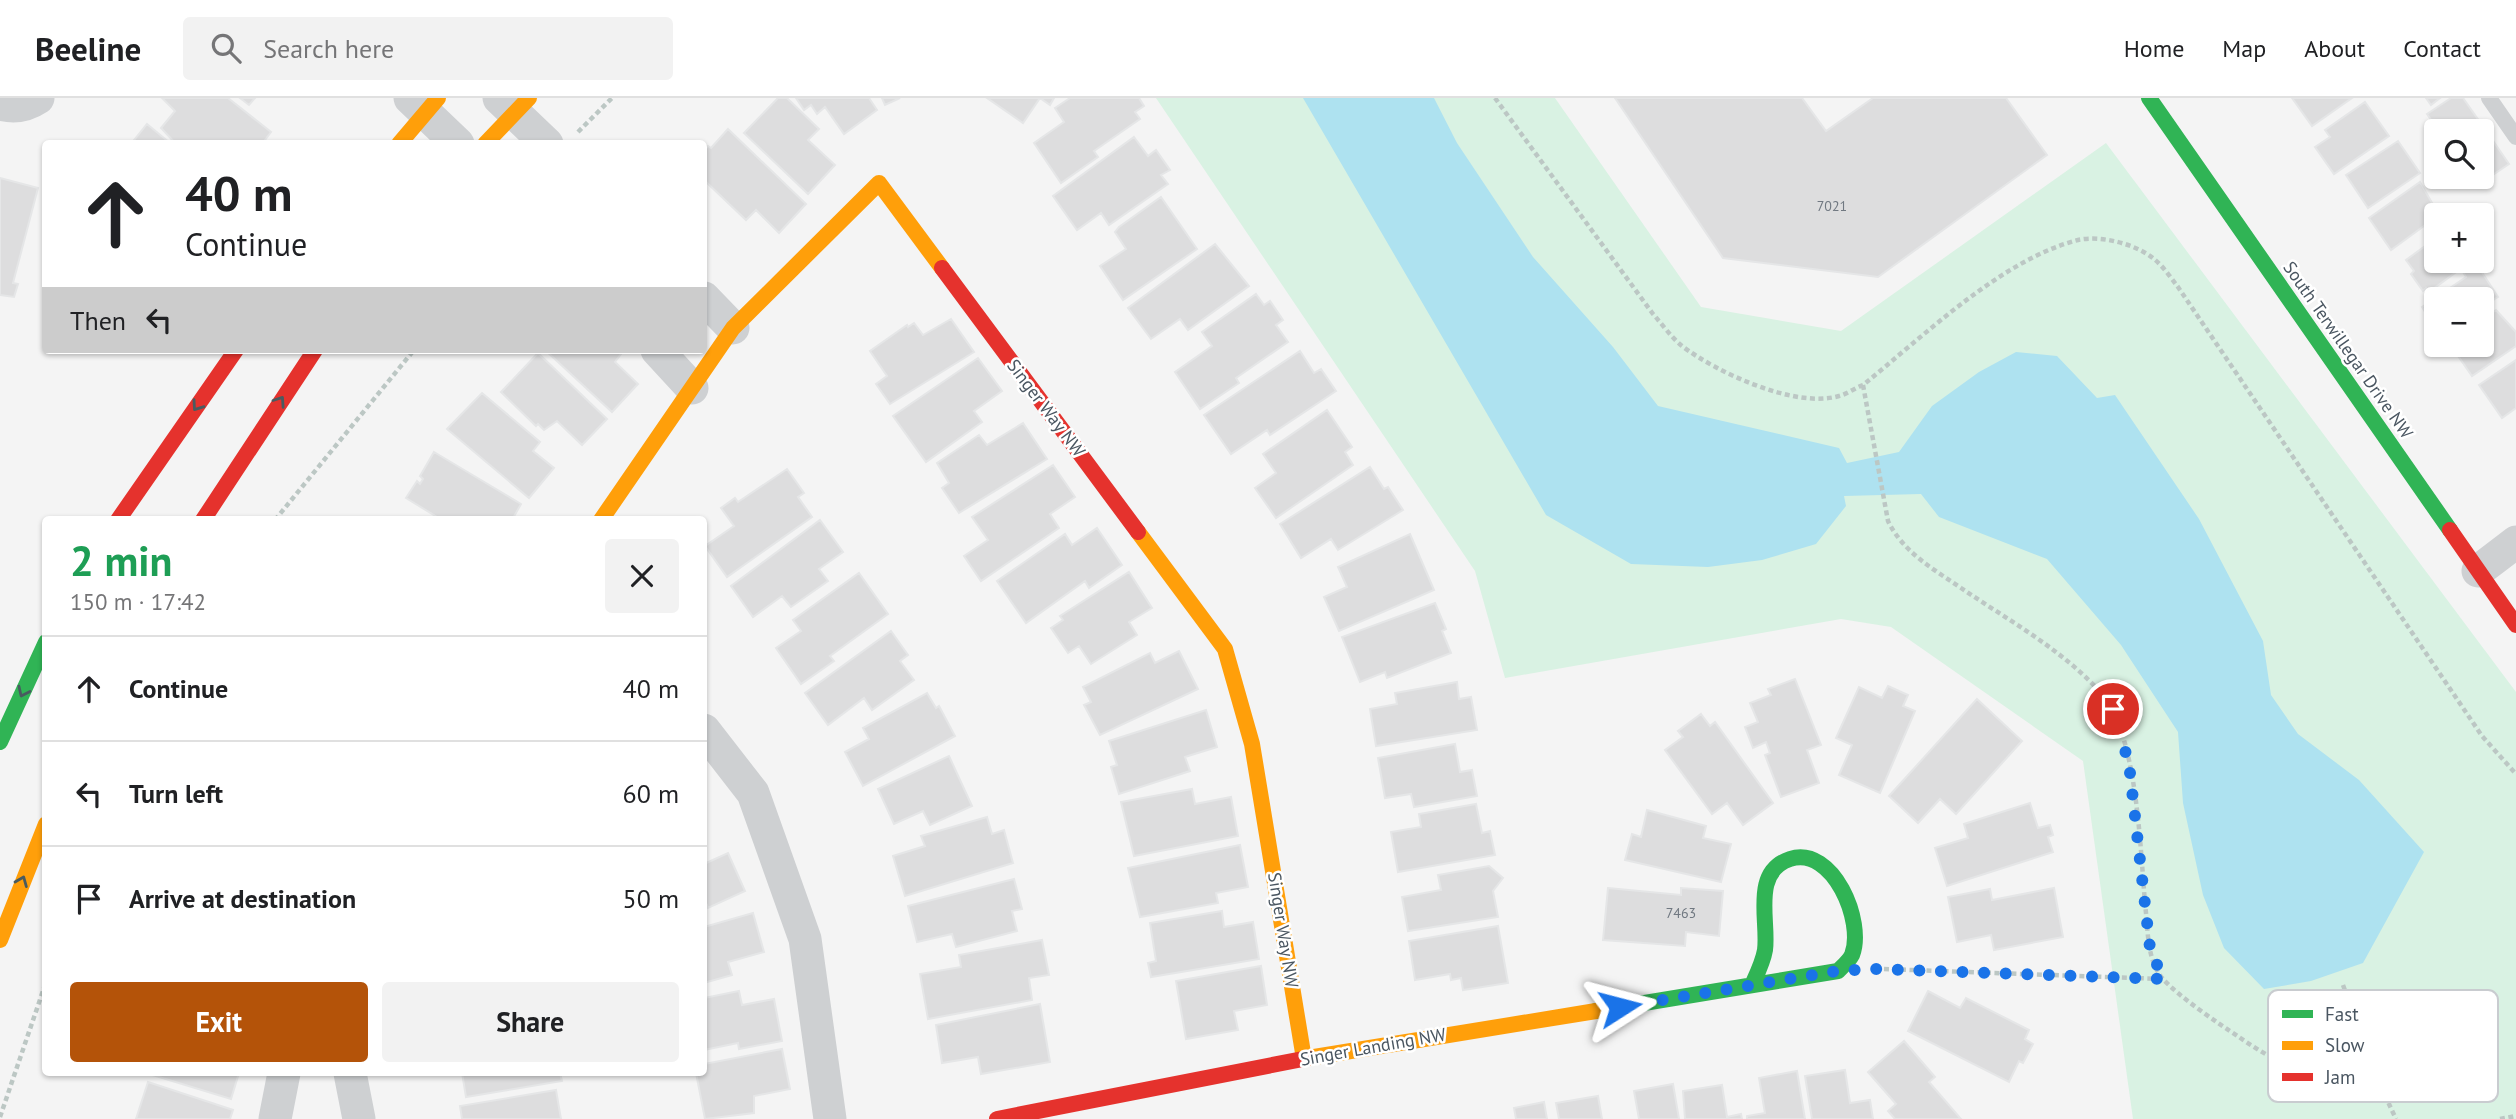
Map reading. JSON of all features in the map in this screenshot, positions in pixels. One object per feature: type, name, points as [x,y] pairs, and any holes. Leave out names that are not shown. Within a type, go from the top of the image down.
[{"type":"street","points":[[0,104],[10,107],[29,104],[38,98]]},
{"type":"street","name":"South Terwillegar Drive NW","points":[[2148,98],[2478,571],[2514,617]]},
{"type":"street","points":[[401,140],[424,102],[455,140]]},
{"type":"street","points":[[488,140],[514,103],[559,140]]},
{"type":"street","name":"Singer Way NW","points":[[604,516],[733,328],[879,183],[1225,649],[1252,744],[1304,1059]]},
{"type":"street","points":[[707,301],[733,328]]},
{"type":"street","points":[[121,516],[233,354]]},
{"type":"street","points":[[206,516],[312,354]]},
{"type":"street","points":[[661,354],[692,388]]},
{"type":"street","points":[[2478,571],[2516,542]]},
{"type":"street","points":[[0,741],[42,651]]},
{"type":"street","points":[[707,734],[753,793],[805,939],[830,1119]]},
{"type":"street","points":[[0,940],[42,834]]},
{"type":"street","points":[[1752,985],[1765,949],[1766,881],[1775,869],[1791,858],[1811,859],[1827,865],[1840,883],[1854,947],[1849,961],[1838,971]]},
{"type":"street","name":"Singer Landing NW","points":[[997,1119],[1304,1059],[1838,971]]},
{"type":"street","points":[[275,1119],[283,1076]]},
{"type":"street","points":[[351,1076],[359,1119]]},
{"type":"lane","points":[[2489,98],[2516,137]]},
{"type":"path","points":[[561,140],[612,98]]},
{"type":"path","points":[[1495,98],[1653,314],[1681,345],[1742,380],[1797,396],[1837,397],[1863,385],[1998,278],[2057,247],[2081,239],[2107,240],[2154,259],[2186,298],[2482,736],[2516,774]]},
{"type":"path","points":[[278,516],[411,354]]},
{"type":"path","points":[[1863,385],[1888,521],[1895,535],[1917,558],[2055,653],[2101,693],[2113,709],[2129,764],[2150,948],[2163,979],[2268,1057]]},
{"type":"path","points":[[1838,971],[1874,969],[2163,979]]},
{"type":"path","points":[[2343,985],[2345,990]]},
{"type":"path","points":[[0,1117],[42,994]]},
{"type":"path","points":[[2388,1102],[2396,1119]]},
{"type":"path","points":[[2500,1119],[2516,1116]]},
{"type":"green space","points":[[1156,98],[1555,98],[1701,307],[1841,331],[2106,143],[2516,692],[2516,1119],[2133,1119],[2083,761],[1891,627],[1841,619],[1505,678],[1475,571]]},
{"type":"water","points":[[1303,98],[1434,98],[1457,143],[1533,257],[1613,347],[1658,406],[1839,448],[1847,463],[1899,452],[1932,406],[1979,372],[2016,352],[2057,356],[2097,398],[2115,395],[2199,519],[2263,641],[2271,695],[2298,734],[2359,780],[2424,852],[2363,963],[2311,981],[2264,989],[2224,948],[2203,895],[2183,803],[2178,732],[2121,645],[2047,559],[1939,517],[1921,494],[1844,496],[1846,506],[1816,544],[1762,560],[1708,567],[1631,564],[1546,515]]},
{"type":"building","points":[[162,98],[228,98],[271,132],[265,140],[172,140],[161,128],[175,111]]},
{"type":"building","points":[[240,98],[255,98],[249,105]]},
{"type":"building","points":[[778,98],[787,98],[819,129],[808,140],[835,165],[808,194],[744,133]]},
{"type":"building","points":[[796,98],[869,98],[877,110],[844,134],[825,107],[817,114],[811,105],[804,110]]},
{"type":"building","points":[[882,98],[900,98],[885,105]]},
{"type":"building","points":[[987,98],[1040,98],[1023,123]]},
{"type":"building","points":[[1040,98],[1054,98],[1050,105]]},
{"type":"building","points":[[1070,98],[1139,98],[1144,106],[1135,112],[1140,119],[1094,151],[1098,157],[1061,183],[1034,143],[1064,122],[1055,108]]},
{"type":"building","points":[[1615,98],[1802,98],[1826,131],[1873,98],[2006,98],[2047,155],[1878,277],[1723,258]]},
{"type":"building","points":[[2292,98],[2352,98],[2312,126]]},
{"type":"building","points":[[2426,98],[2440,98],[2431,105]]},
{"type":"building","points":[[2451,98],[2463,98],[2478,119],[2431,119],[2427,114]]},
{"type":"building","points":[[2365,102],[2389,136],[2334,174],[2315,147],[2330,137],[2325,130]]},
{"type":"building","points":[[147,124],[166,140],[134,140]]},
{"type":"building","points":[[728,129],[806,204],[779,233],[756,210],[746,220],[707,183],[707,147],[711,148]]},
{"type":"building","points":[[1134,137],[1148,156],[1156,150],[1170,170],[1161,175],[1168,184],[1109,225],[1101,213],[1077,230],[1053,196]]},
{"type":"building","points":[[2398,141],[2420,173],[2368,208],[2346,175]]},
{"type":"building","points":[[2494,142],[2509,164],[2494,174]]},
{"type":"building","points":[[0,178],[38,188],[13,283],[18,284],[14,297],[0,295]]},
{"type":"building","points":[[2420,182],[2432,203],[2424,203],[2424,226],[2391,250],[2369,218]]},
{"type":"building","points":[[1161,197],[1197,249],[1123,300],[1100,266],[1126,249],[1115,232],[1119,227]]},
{"type":"building","points":[[1215,244],[1249,286],[1188,330],[1180,319],[1151,339],[1128,308]]},
{"type":"building","points":[[2424,247],[2424,273],[2455,273],[2436,287],[2424,287],[2423,291],[2411,274],[2414,271],[2406,260]]},
{"type":"building","points":[[2464,273],[2482,273],[2492,287],[2451,287],[2466,277]]},
{"type":"building","points":[[1256,294],[1264,305],[1270,301],[1283,320],[1276,325],[1288,342],[1236,378],[1239,383],[1200,409],[1175,372],[1212,346],[1202,332]]},
{"type":"building","points":[[2496,310],[2516,332],[2516,346],[2472,376],[2459,357],[2494,357]]},
{"type":"building","points":[[951,319],[974,352],[890,404],[876,384],[887,376],[870,351],[907,325],[908,327],[914,323],[923,335]]},
{"type":"building","points":[[1300,351],[1314,373],[1321,369],[1336,391],[1270,435],[1267,430],[1231,454],[1204,415]]},
{"type":"building","points":[[539,354],[607,419],[582,445],[557,421],[544,430],[538,424],[536,426],[501,392]]},
{"type":"building","points":[[549,354],[621,354],[615,362],[638,384],[612,412]]},
{"type":"building","points":[[978,358],[1002,391],[974,411],[982,422],[926,462],[893,416]]},
{"type":"building","points":[[2516,360],[2516,408],[2502,418],[2479,385]]},
{"type":"building","points":[[482,393],[540,442],[533,451],[554,468],[529,498],[447,429]]},
{"type":"building","points":[[1327,410],[1352,447],[1345,452],[1353,465],[1276,518],[1255,488],[1276,473],[1263,454]]},
{"type":"building","points":[[1023,423],[1047,459],[959,513],[942,488],[949,483],[937,463],[979,435],[987,445]]},
{"type":"building","points":[[434,452],[521,504],[514,516],[435,516],[406,498],[417,481],[420,484],[423,479],[420,476]]},
{"type":"building","points":[[1053,465],[1075,497],[1050,514],[1059,528],[981,581],[964,556],[988,540],[972,517]]},
{"type":"building","points":[[1370,467],[1384,489],[1388,487],[1403,510],[1338,550],[1331,539],[1301,558],[1280,524]]},
{"type":"building","points":[[787,469],[804,493],[798,497],[812,517],[727,577],[707,549],[707,545],[734,526],[721,508],[735,498],[738,502]]},
{"type":"building","points":[[820,520],[843,552],[819,569],[828,581],[791,607],[782,596],[753,617],[731,586]]},
{"type":"building","points":[[1097,528],[1122,565],[1089,588],[1085,581],[1026,623],[997,581],[1065,534],[1072,545]]},
{"type":"building","points":[[1410,534],[1434,590],[1339,631],[1324,597],[1347,587],[1338,567]]},
{"type":"building","points":[[1129,572],[1152,608],[1129,622],[1137,635],[1091,664],[1079,646],[1068,653],[1051,628],[1063,620],[1060,616]]},
{"type":"building","points":[[859,573],[888,614],[830,656],[834,661],[801,684],[776,648],[801,631],[793,620]]},
{"type":"building","points":[[1435,603],[1446,629],[1442,631],[1451,653],[1387,678],[1385,672],[1360,682],[1342,637]]},
{"type":"building","points":[[891,631],[908,655],[900,661],[914,680],[872,710],[864,698],[828,725],[805,693]]},
{"type":"building","points":[[1179,651],[1198,689],[1100,735],[1084,705],[1091,702],[1083,687],[1150,653],[1155,663]]},
{"type":"building","points":[[1795,679],[1821,745],[1807,750],[1819,783],[1781,797],[1765,755],[1770,753],[1766,742],[1753,748],[1745,727],[1758,722],[1750,703],[1771,695],[1768,689]]},
{"type":"building","points":[[1457,682],[1459,699],[1471,697],[1477,730],[1376,746],[1370,709],[1397,704],[1395,693]]},
{"type":"building","points":[[1888,686],[1908,695],[1903,706],[1915,711],[1880,793],[1839,775],[1852,745],[1836,738],[1859,687],[1882,698]]},
{"type":"building","points":[[927,693],[936,708],[939,706],[955,736],[863,786],[845,752],[869,739],[863,728]]},
{"type":"building","points":[[1977,699],[2022,741],[1956,814],[1940,799],[1918,823],[1889,796]]},
{"type":"building","points":[[1206,710],[1217,747],[1185,757],[1190,771],[1119,794],[1111,767],[1117,765],[1109,741]]},
{"type":"building","points":[[1701,714],[1710,726],[1715,722],[1773,803],[1743,825],[1727,803],[1712,814],[1665,750],[1683,737],[1678,731]]},
{"type":"building","points":[[1455,744],[1460,772],[1472,770],[1477,796],[1414,807],[1411,794],[1385,798],[1378,758]]},
{"type":"building","points":[[949,756],[972,806],[930,825],[923,811],[894,824],[878,789]]},
{"type":"building","points":[[1192,789],[1195,804],[1231,797],[1238,836],[1134,856],[1121,802]]},
{"type":"building","points":[[2030,803],[2038,828],[2050,825],[2053,835],[2048,837],[2053,852],[1947,886],[1935,848],[1968,838],[1964,824]]},
{"type":"building","points":[[1476,804],[1482,833],[1490,831],[1495,855],[1398,872],[1391,832],[1421,827],[1419,814]]},
{"type":"building","points":[[1647,810],[1706,826],[1703,838],[1731,844],[1721,882],[1625,860],[1632,834],[1641,837]]},
{"type":"building","points":[[987,817],[992,834],[1004,830],[1013,863],[905,896],[893,856],[925,846],[921,836]]},
{"type":"building","points":[[1240,845],[1248,887],[1216,893],[1218,903],[1140,917],[1128,868]]},
{"type":"building","points":[[728,853],[745,891],[708,908],[707,863]]},
{"type":"building","points":[[1489,866],[1503,878],[1493,891],[1498,917],[1408,931],[1402,897],[1441,890],[1438,875]]},
{"type":"building","points":[[1014,879],[1022,909],[1012,911],[1017,931],[956,947],[952,934],[917,942],[908,906]]},
{"type":"building","points":[[1608,888],[1681,895],[1681,888],[1723,891],[1719,936],[1686,932],[1685,946],[1603,940]]},
{"type":"building","points":[[2054,888],[2063,937],[1994,950],[1991,935],[1957,942],[1948,897],[1990,889],[1992,900]]},
{"type":"building","points":[[1222,911],[1224,927],[1253,922],[1259,959],[1151,977],[1148,963],[1156,961],[1150,923]]},
{"type":"building","points":[[753,913],[764,952],[728,962],[732,975],[707,982],[707,926]]},
{"type":"building","points":[[1498,926],[1508,983],[1463,990],[1461,978],[1451,980],[1450,974],[1415,980],[1409,941]]},
{"type":"building","points":[[1042,940],[1049,975],[1029,978],[1032,1000],[928,1019],[920,974],[961,967],[959,955]]},
{"type":"building","points":[[1261,966],[1267,1005],[1234,1011],[1238,1030],[1186,1039],[1176,981]]},
{"type":"building","points":[[739,991],[742,1005],[774,999],[782,1041],[739,1049],[738,1043],[707,1049],[707,997]]},
{"type":"building","points":[[1928,991],[1960,1008],[1966,998],[2029,1030],[2025,1039],[2033,1044],[2023,1063],[2019,1061],[2009,1082],[1908,1031]]},
{"type":"building","points":[[1040,1004],[1050,1062],[981,1074],[978,1057],[942,1063],[936,1025]]},
{"type":"building","points":[[1904,1041],[1935,1077],[1929,1082],[1961,1119],[1895,1119],[1888,1111],[1896,1104],[1868,1072]]},
{"type":"building","points":[[782,1049],[790,1089],[754,1096],[754,1113],[705,1119],[697,1076],[707,1076],[707,1063]]},
{"type":"building","points":[[1845,1070],[1850,1103],[1870,1100],[1873,1119],[1812,1119],[1805,1076]]},
{"type":"building","points":[[1797,1071],[1805,1119],[1747,1119],[1747,1116],[1765,1113],[1759,1078]]},
{"type":"building","points":[[156,1076],[238,1076],[231,1099]]},
{"type":"building","points":[[462,1076],[561,1076],[562,1081],[466,1097]]},
{"type":"building","points":[[148,1082],[233,1110],[230,1119],[136,1119]]},
{"type":"building","points":[[1673,1084],[1679,1119],[1639,1119],[1634,1091]]},
{"type":"building","points":[[1722,1085],[1727,1117],[1741,1114],[1742,1119],[1685,1119],[1683,1091]]},
{"type":"building","points":[[556,1090],[561,1119],[462,1119],[460,1106]]},
{"type":"building","points":[[1598,1096],[1602,1119],[1559,1119],[1556,1103]]},
{"type":"building","points":[[1544,1102],[1547,1119],[1516,1119],[1514,1108]]},
{"type":"traffic: fast","points":[[2149,98],[2450,530]]},
{"type":"traffic: fast","points":[[0,742],[42,651]]},
{"type":"traffic: fast","points":[[1596,1011],[1838,971],[1852,955],[1854,924],[1842,889],[1820,863],[1806,858],[1790,859],[1778,865],[1770,875],[1764,898],[1765,950],[1752,985]]},
{"type":"traffic: slow","points":[[402,140],[438,98]]},
{"type":"traffic: slow","points":[[489,140],[529,98]]},
{"type":"traffic: slow","points":[[604,516],[733,328],[879,183],[942,268]]},
{"type":"traffic: slow","points":[[1138,532],[1225,649],[1252,744],[1304,1059]]},
{"type":"traffic: slow","points":[[0,940],[42,834]]},
{"type":"traffic: slow","points":[[1308,1058],[1596,1011]]},
{"type":"traffic: jam","points":[[942,268],[1138,532]]},
{"type":"traffic: jam","points":[[121,516],[233,354]]},
{"type":"traffic: jam","points":[[206,516],[312,354]]},
{"type":"traffic: jam","points":[[2450,530],[2516,625]]},
{"type":"traffic: jam","points":[[997,1119],[1308,1058]]},
{"type":"route","points":[[1620,1007],[1838,971],[1874,969],[2163,979],[2154,963],[2150,948],[2129,764],[2113,709]]}]
